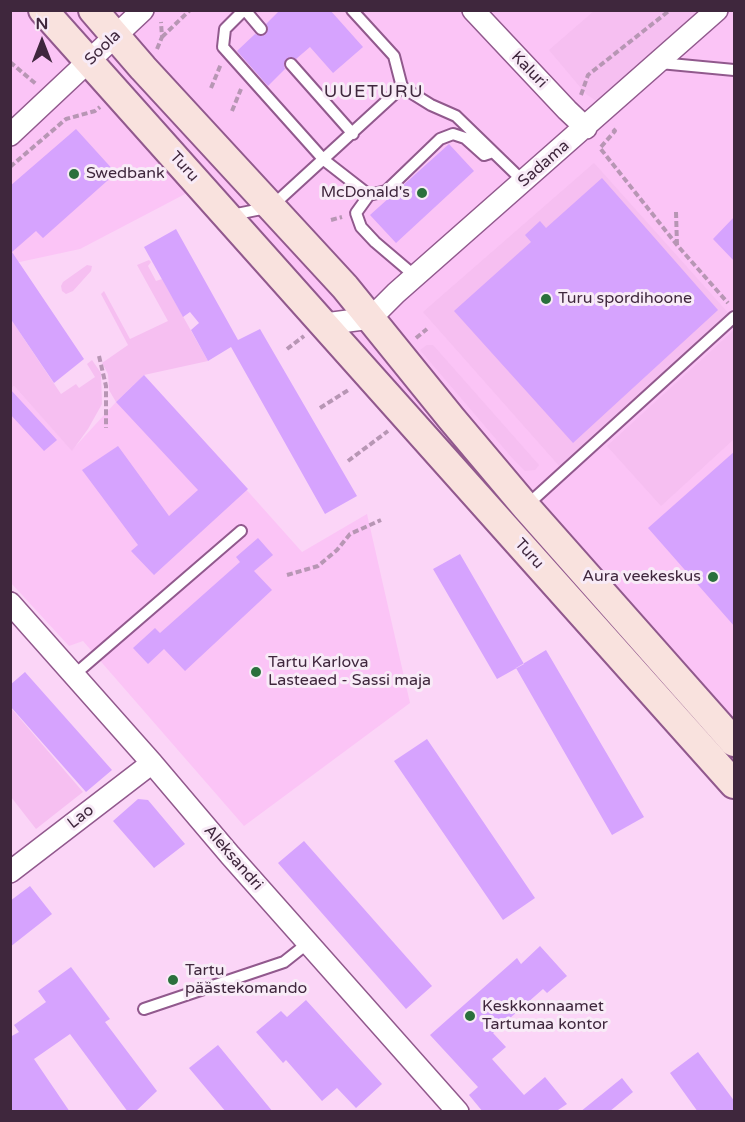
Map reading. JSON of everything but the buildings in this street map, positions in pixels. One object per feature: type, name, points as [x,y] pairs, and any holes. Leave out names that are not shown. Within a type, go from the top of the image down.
[{"type":"main road","name":"Turu","points":[[44,10],[228,216],[317,328],[490,511],[735,784]]},
{"type":"main road","name":"Turu","points":[[93,10],[371,318],[526,507],[735,742]]},
{"type":"street","name":"Kaluri","points":[[473,10],[586,128]]},
{"type":"street","name":"Sadama","points":[[371,318],[717,10]]},
{"type":"street","name":"Soola","points":[[10,135],[115,35],[152,16]]},
{"type":"street","points":[[317,328],[371,318]]},
{"type":"street","name":"Aleksandri","points":[[10,603],[308,943],[447,1108]]},
{"type":"street","name":"Lao","points":[[10,872],[152,763]]},
{"type":"lane","points":[[261,29],[244,10],[225,29],[224,47],[324,160],[369,195]]},
{"type":"lane","points":[[352,10],[394,56],[402,87],[456,116],[523,181]]},
{"type":"lane","points":[[659,63],[735,70]]},
{"type":"lane","points":[[291,64],[353,134]]},
{"type":"lane","points":[[228,216],[271,207],[402,87]]},
{"type":"lane","points":[[416,276],[375,242],[361,227],[356,213],[369,195],[386,191],[440,139],[453,134],[465,138],[484,155],[493,152]]},
{"type":"lane","points":[[526,507],[735,317]]},
{"type":"lane","points":[[74,675],[241,531]]},
{"type":"lane","points":[[144,1009],[284,962],[308,943]]},
{"type":"path","points":[[154,58],[162,37],[190,10]]},
{"type":"path","points":[[580,96],[588,75],[670,10]]},
{"type":"path","points":[[152,16],[162,37]]},
{"type":"path","points":[[211,88],[226,50]]},
{"type":"path","points":[[10,62],[36,84]]},
{"type":"path","points":[[10,167],[66,119],[95,111],[106,102]]},
{"type":"path","points":[[600,148],[677,245],[735,310]]},
{"type":"path","points":[[676,212],[677,245]]},
{"type":"path","points":[[287,349],[317,328]]},
{"type":"path","points":[[99,356],[106,386],[106,428]]},
{"type":"path","points":[[320,408],[356,385]]},
{"type":"path","points":[[348,461],[394,426]]},
{"type":"path","points":[[286,575],[300,570],[311,570],[318,566],[337,550],[350,534],[381,520]]},
{"type":"shaded area","points":[[11,11],[734,11],[734,801],[199,203],[187,193],[80,249],[15,263],[11,267]]},
{"type":"shaded area","points":[[594,11],[703,11],[598,102],[586,94],[549,50]]},
{"type":"shaded area","points":[[594,163],[730,315],[561,468],[423,312]]},
{"type":"shaded area","points":[[149,260],[151,262],[148,266],[156,281],[162,279],[208,361],[144,375],[116,402],[109,390],[108,374],[102,363],[128,345],[101,294],[104,291],[130,339],[168,321],[137,265]]},
{"type":"shaded area","points":[[87,265],[92,266],[91,271],[73,291],[66,294],[62,291],[63,282]]},
{"type":"shaded area","points":[[10,318],[61,394],[76,384],[79,388],[95,377],[87,364],[92,360],[101,373],[102,404],[72,451],[14,386],[11,389]]},
{"type":"shaded area","points":[[734,330],[734,439],[661,506],[607,446]]},
{"type":"shaded area","points":[[427,345],[433,345],[539,465],[535,470],[525,471],[513,459],[420,350]]},
{"type":"shaded area","name":"Tartu Karlova Lasteaed - Sassi maja","points":[[144,375],[302,552],[367,514],[410,703],[244,826],[83,641],[69,646],[11,583],[11,389],[14,386],[72,450]]},
{"type":"shaded area","points":[[11,708],[83,792],[36,829],[11,797]]},
{"type":"place","name":"Swedbank","points":[[74,174]]},
{"type":"place","name":"McDonald's","points":[[422,193]]},
{"type":"place","name":"Turu spordihoone","points":[[546,299]]},
{"type":"place","name":"Aura veekeskus","points":[[713,577]]},
{"type":"place","name":"Tartu Karlova Lasteaed - Sassi maja","points":[[256,672]]},
{"type":"place","name":"Tartu päästekomando","points":[[173,980]]},
{"type":"place","name":"Keskkonnaamet Tartumaa kontor","points":[[470,1016]]},
{"type":"district","name":"UUETURU","points":[[374,92]]}]
